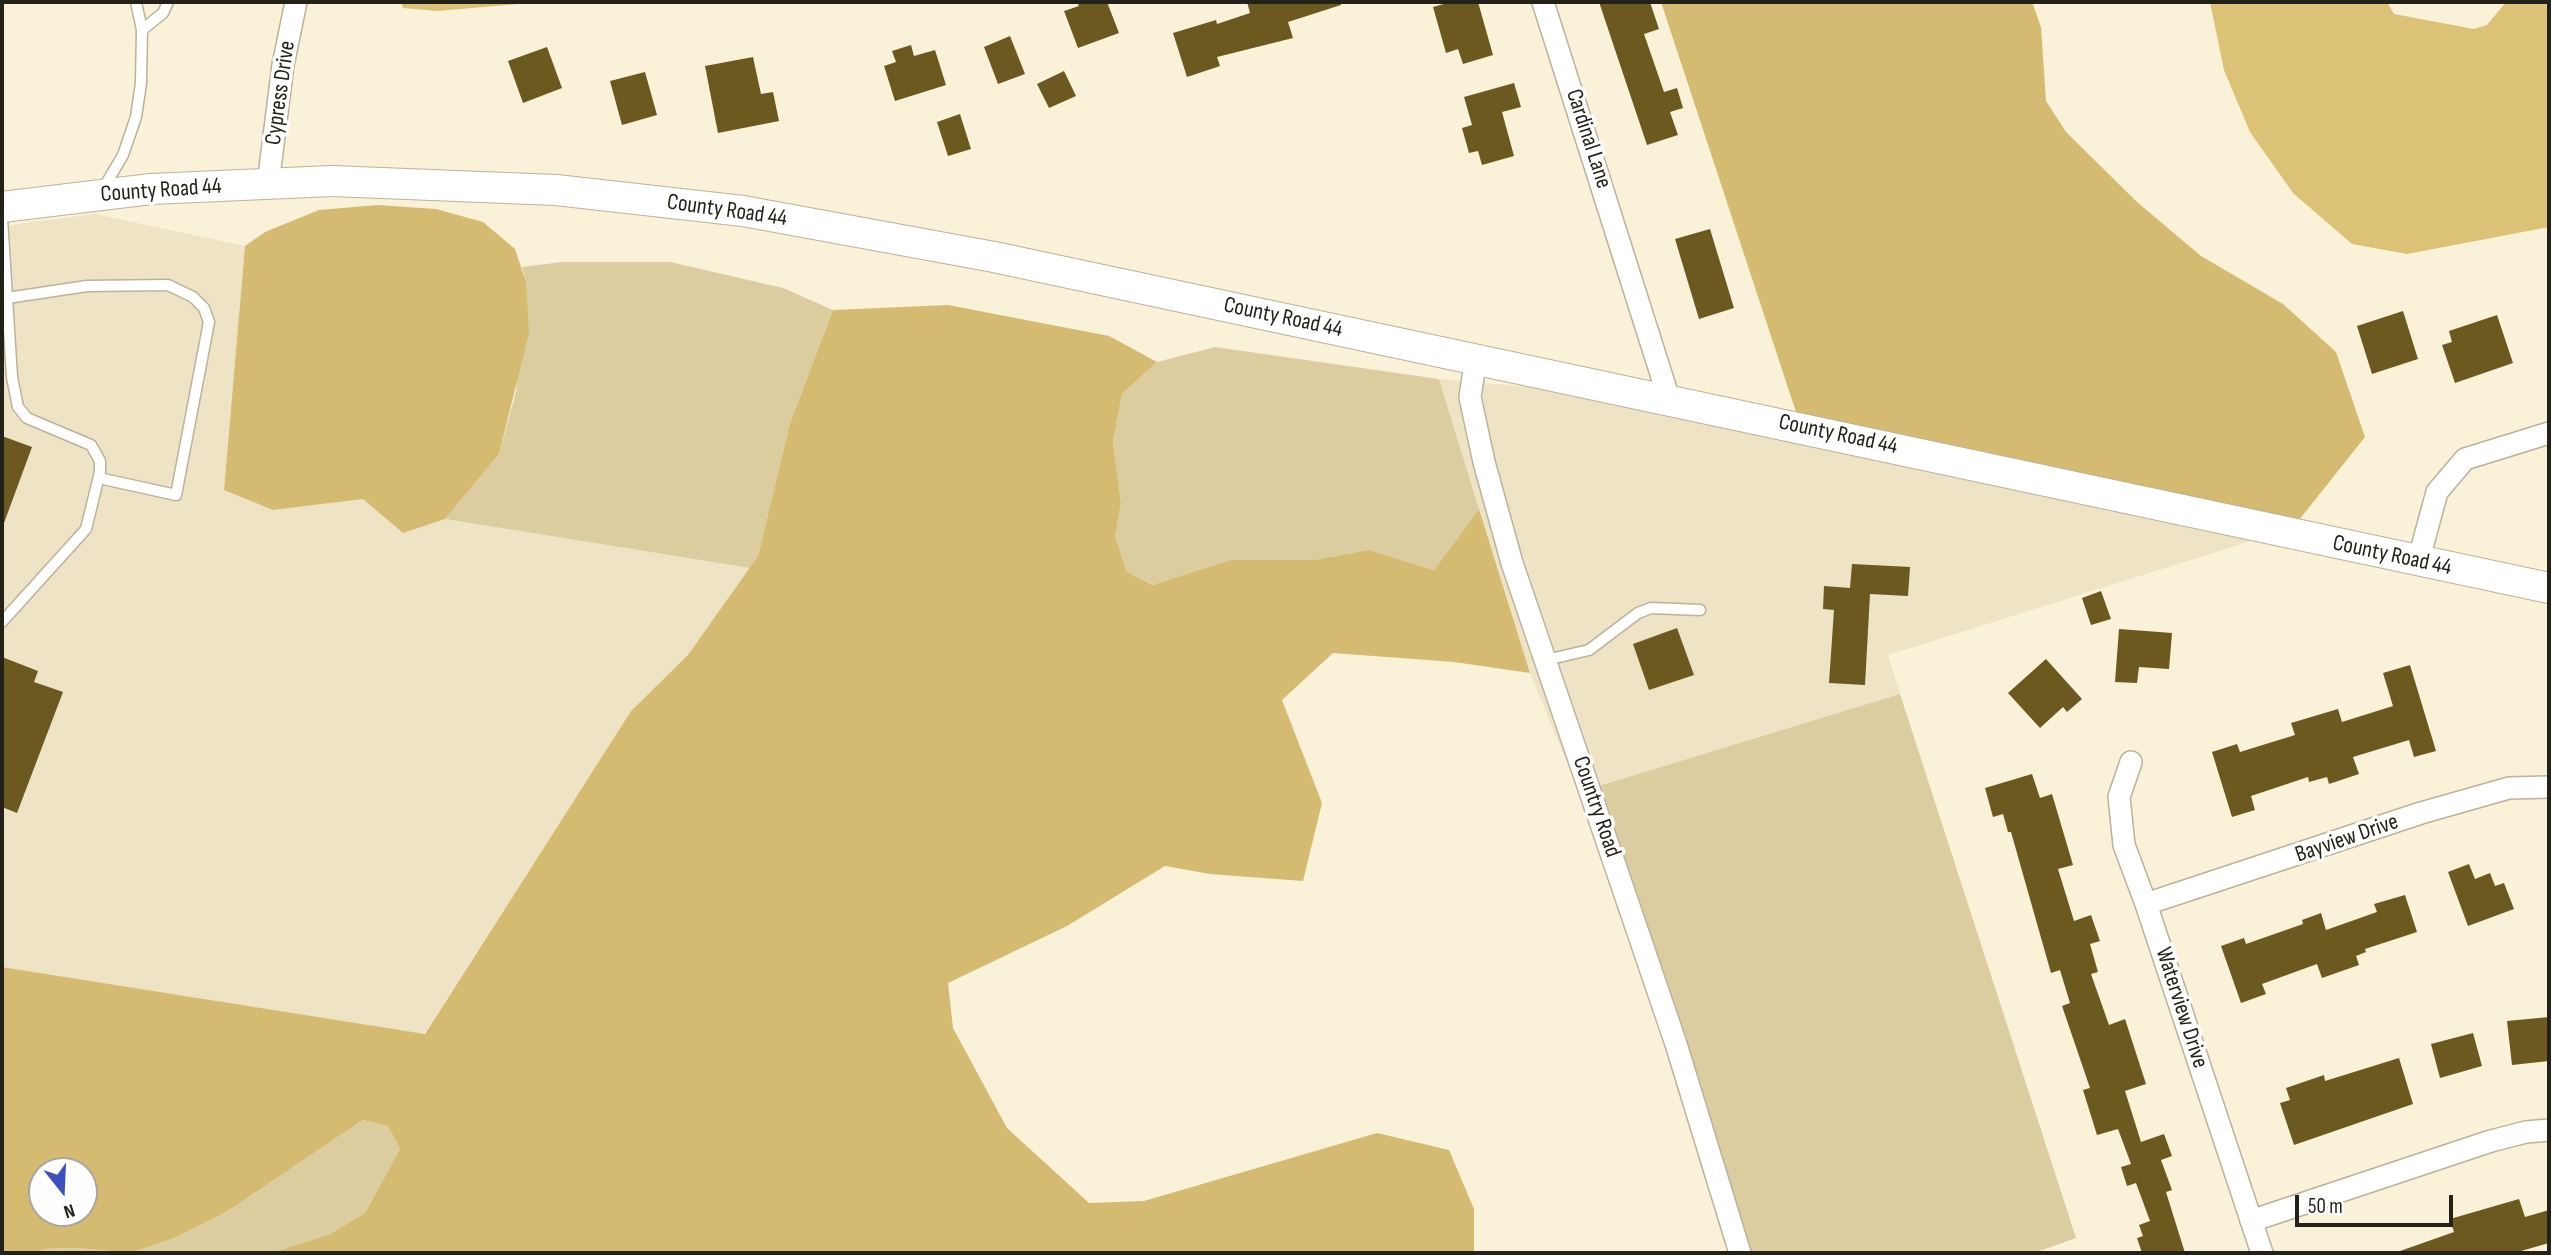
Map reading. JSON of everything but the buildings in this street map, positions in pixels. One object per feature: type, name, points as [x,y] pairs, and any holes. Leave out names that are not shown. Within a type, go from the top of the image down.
[{"type":"main road","name":"County Road 44","points":[[2,206],[151,189],[332,181],[556,190],[743,211],[994,257],[2549,589]]},
{"type":"street","name":"Cypress Drive","points":[[268,184],[283,65],[296,2]]},
{"type":"street","name":"Cardinal Lane","points":[[1543,2],[1669,399]]},
{"type":"street","name":"Country Road","points":[[1476,358],[1469,397],[1512,563],[1676,1044],[1740,1253]]},
{"type":"street","points":[[2418,562],[2437,492],[2465,459],[2549,433]]},
{"type":"street","name":"Waterview Drive","points":[[2131,762],[2119,797],[2119,821],[2124,845],[2262,1253]]},
{"type":"street","name":"Bayview Drive","points":[[2146,904],[2421,813],[2509,788],[2549,787]]},
{"type":"street","points":[[2251,1222],[2467,1148],[2526,1132],[2549,1130]]},
{"type":"lane","points":[[100,194],[123,155],[136,117],[141,83],[142,30],[136,2]]},
{"type":"lane","points":[[142,30],[163,13],[168,2]]},
{"type":"lane","points":[[2,218],[12,377],[18,407],[27,418],[91,445],[100,461],[99,478],[86,529],[2,622]]},
{"type":"lane","points":[[7,298],[87,286],[169,285],[194,297],[204,307],[209,322],[176,495],[99,478]]},
{"type":"lane","points":[[1546,660],[1597,646],[1638,613],[1651,608],[1700,610]]},
{"type":"shaded area","points":[[401,2],[542,2],[437,11],[403,8]]},
{"type":"shaded area","points":[[1661,2],[2032,2],[2041,27],[2046,101],[2066,132],[2137,202],[2201,256],[2283,304],[2336,352],[2365,437],[2299,520],[1796,412]]},
{"type":"shaded area","points":[[2210,2],[2387,2],[2394,14],[2474,29],[2487,25],[2506,2],[2549,2],[2549,227],[2407,254],[2352,244],[2293,193],[2250,132],[2224,70]]},
{"type":"shaded area","points":[[378,205],[436,209],[483,222],[515,249],[526,282],[529,333],[499,454],[445,519],[403,533],[363,499],[273,510],[224,490],[245,246],[265,232],[319,210]]},
{"type":"shaded area","points":[[95,214],[245,246],[224,489],[273,510],[363,499],[403,533],[445,519],[750,568],[688,655],[631,711],[424,1034],[2,967],[2,226]]},
{"type":"shaded area","points":[[562,262],[670,262],[783,288],[833,310],[790,423],[758,556],[750,568],[445,519],[499,454],[516,392],[526,282],[522,267]]},
{"type":"shaded area","points":[[948,305],[1109,336],[1157,362],[1122,394],[1113,442],[1121,503],[1115,536],[1127,572],[1153,585],[1230,560],[1314,560],[1369,550],[1434,570],[1479,509],[1530,673],[1454,662],[1333,653],[1282,700],[1322,803],[1303,881],[1210,874],[1165,866],[1067,926],[948,983],[953,1028],[1007,1128],[1089,1203],[1144,1201],[1377,1133],[1449,1150],[1474,1209],[1474,1253],[271,1253],[330,1234],[365,1213],[400,1149],[388,1126],[363,1120],[228,1211],[172,1239],[130,1253],[76,1248],[43,1249],[37,1253],[2,1253],[2,967],[425,1034],[631,711],[688,655],[758,556],[790,423],[833,310]]},
{"type":"shaded area","points":[[1215,347],[1439,379],[1479,509],[1434,570],[1369,550],[1314,560],[1230,560],[1154,585],[1127,572],[1115,536],[1121,503],[1113,442],[1122,394],[1157,362]]},
{"type":"shaded area","points":[[1439,379],[1575,391],[2264,537],[1888,655],[1900,694],[1579,792],[1530,673]]},
{"type":"shaded area","points":[[1900,694],[2076,1238],[2034,1253],[1737,1253],[1579,792]]},
{"type":"shaded area","points":[[363,1120],[388,1126],[400,1149],[365,1213],[330,1234],[271,1253],[130,1253],[172,1239],[228,1211]]},
{"type":"shaded area","points":[[76,1248],[128,1253],[37,1253],[43,1249]]}]
